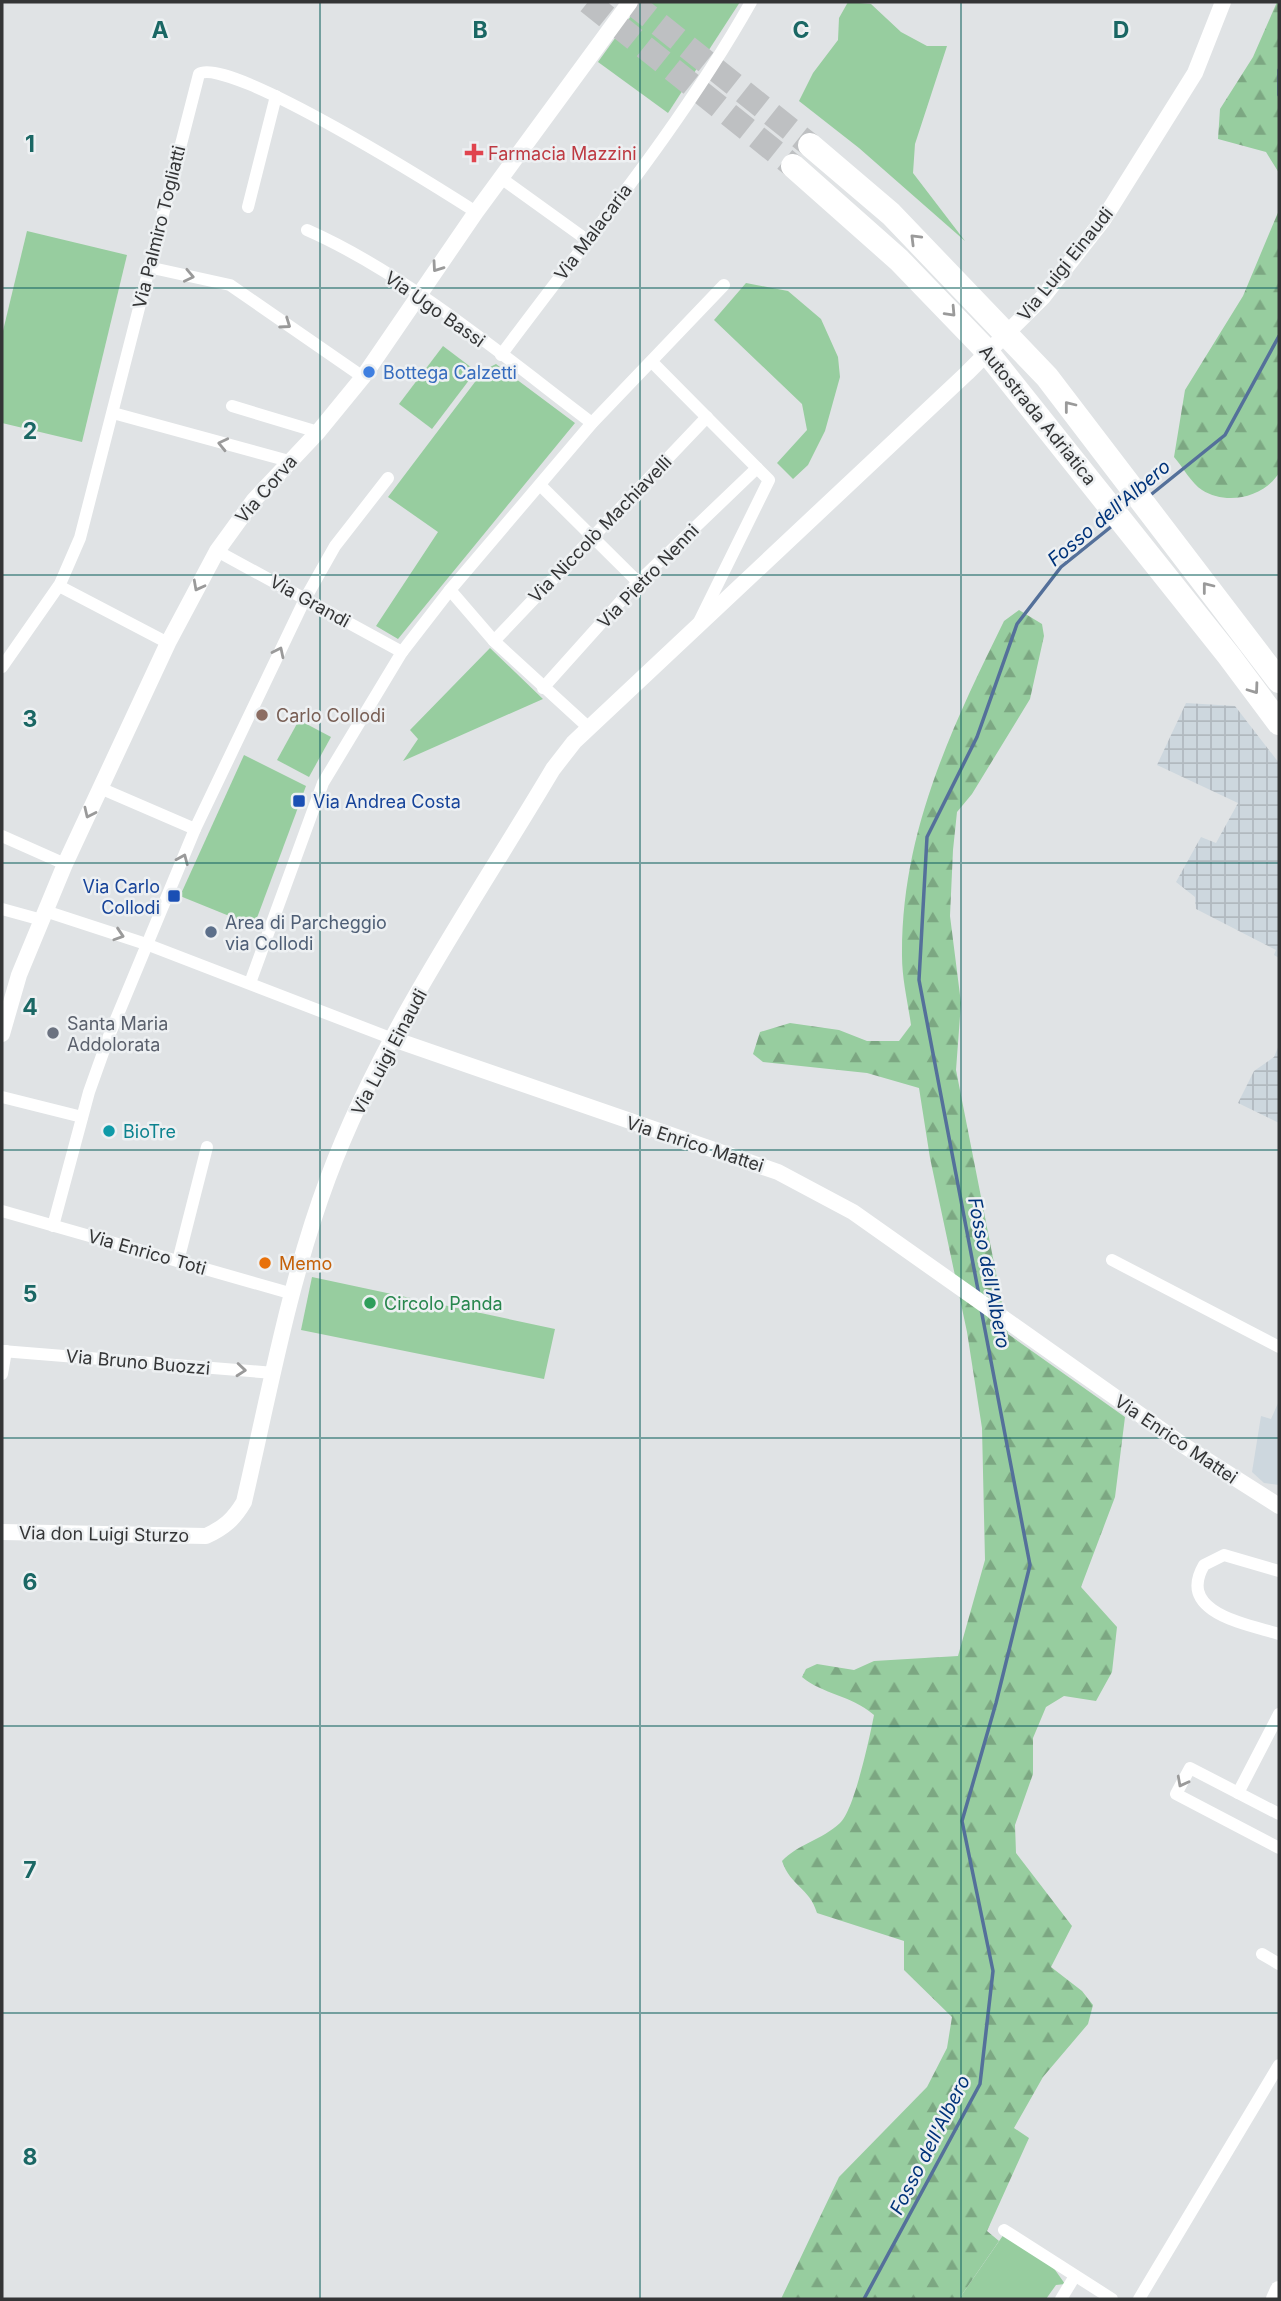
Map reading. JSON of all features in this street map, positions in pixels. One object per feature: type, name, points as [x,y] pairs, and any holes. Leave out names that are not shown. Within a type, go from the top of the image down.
[{"type":"highway","name":"Autostrada Adriatica","points":[[810,145],[899,223],[1046,377],[1239,648],[1279,723]]},
{"type":"highway","name":"Autostrada Adriatica","points":[[793,166],[899,260],[982,346],[1239,648],[1279,681]]},
{"type":"main road","points":[[1275,2299],[1279,2290]]},
{"type":"street","name":"Via Corva","points":[[2,1034],[8,988],[44,916],[65,863],[168,643],[217,551],[254,500],[318,432],[363,377],[500,178],[629,2]]},
{"type":"street","name":"Via Malacaria","points":[[501,355],[680,117],[723,52],[751,2]]},
{"type":"street","name":"Via Luigi Einaudi","points":[[206,1536],[228,1524],[244,1502],[293,1294],[331,1170],[393,1039],[553,769],[589,728],[967,373],[1043,297],[1103,220],[1195,74],[1223,2]]},
{"type":"street","name":"Via Palmiro Togliatti","points":[[2,667],[59,586],[80,537],[199,74],[212,72],[276,96],[377,151],[476,212]]},
{"type":"street","points":[[248,207],[276,96]]},
{"type":"street","points":[[500,178],[587,240]]},
{"type":"street","name":"Via Ugo Bassi","points":[[307,230],[335,242],[418,294],[592,423]]},
{"type":"street","points":[[148,267],[230,285],[363,377]]},
{"type":"street","points":[[250,983],[323,783],[402,653],[450,590],[592,423],[724,285]]},
{"type":"street","points":[[652,362],[757,468]]},
{"type":"street","points":[[232,406],[318,432]]},
{"type":"street","points":[[113,413],[289,461]]},
{"type":"street","name":"Via Niccolò Machiavelli","points":[[494,640],[706,417]]},
{"type":"street","name":"Via Luigi Einaudi","points":[[696,627],[769,480],[757,468]]},
{"type":"street","name":"Via Pietro Nenni","points":[[542,688],[638,582],[757,468]]},
{"type":"street","points":[[53,1226],[82,1117],[109,1036],[195,829],[305,598],[335,546],[388,478]]},
{"type":"street","points":[[540,485],[638,582]]},
{"type":"street","name":"Via Grandi","points":[[217,551],[402,653]]},
{"type":"street","points":[[59,586],[168,643]]},
{"type":"street","points":[[450,590],[494,640],[542,688],[589,728]]},
{"type":"street","points":[[100,788],[195,829]]},
{"type":"street","points":[[2,836],[65,863]]},
{"type":"street","name":"Via Enrico Mattei","points":[[2,909],[44,916],[146,944],[393,1039],[778,1172],[853,1213],[1193,1451],[1279,1506]]},
{"type":"street","points":[[2,1097],[82,1117]]},
{"type":"street","points":[[178,1261],[207,1147]]},
{"type":"street","name":"Via Enrico Toti","points":[[2,1211],[293,1294]]},
{"type":"street","points":[[1112,1260],[1279,1347]]},
{"type":"street","points":[[2,1374],[4,1351]]},
{"type":"street","name":"Via Bruno Buozzi","points":[[4,1351],[274,1373]]},
{"type":"street","name":"Via don Luigi Sturzo","points":[[2,1532],[206,1536]]},
{"type":"street","points":[[1279,1572],[1224,1555],[1203,1565],[1198,1576],[1199,1599],[1207,1608],[1279,1634]]},
{"type":"street","points":[[1238,1793],[1279,1714]]},
{"type":"street","points":[[1279,1814],[1190,1768],[1176,1794],[1279,1848]]},
{"type":"street","points":[[1262,1954],[1279,1964]]},
{"type":"street","points":[[1139,2299],[1279,2065]]},
{"type":"street","points":[[1004,2230],[1112,2299]]},
{"type":"street","points":[[1061,2299],[1075,2276]]},
{"type":"shaded area","points":[[1186,703],[1235,706],[1279,763],[1279,958],[1274,955],[1276,950],[1196,909],[1195,897],[1176,882],[1201,837],[1216,843],[1238,803],[1157,765]]},
{"type":"shaded area","points":[[1279,1045],[1279,1123],[1238,1103],[1254,1071],[1274,1057]]},
{"type":"shaded area","points":[[1279,1401],[1279,1485],[1264,1483],[1252,1472],[1261,1416],[1271,1419]]},
{"type":"green space","points":[[641,2],[740,2],[668,113],[598,62]]},
{"type":"green space","points":[[848,2],[871,4],[901,32],[927,46],[947,46],[915,144],[913,173],[965,241],[859,148],[799,101],[813,73],[838,40],[839,18]]},
{"type":"green space","points":[[1277,2],[1279,173],[1266,152],[1218,139],[1220,109],[1253,57]]},
{"type":"green space","points":[[1279,210],[1279,473],[1255,493],[1233,498],[1212,495],[1198,487],[1174,457],[1185,390],[1243,296]]},
{"type":"green space","points":[[27,231],[127,255],[82,442],[2,423],[2,335]]},
{"type":"green space","points":[[746,283],[788,291],[821,319],[838,357],[840,377],[825,431],[808,465],[793,479],[777,463],[807,430],[802,404],[714,320]]},
{"type":"green space","points":[[443,346],[476,371],[432,429],[399,404]]},
{"type":"green space","points":[[496,364],[575,423],[398,639],[376,626],[438,532],[388,497],[484,370]]},
{"type":"green space","points":[[1019,610],[1042,624],[1044,636],[1030,699],[972,794],[957,812],[950,916],[961,1003],[956,1070],[1008,1334],[1125,1417],[1115,1497],[1081,1587],[1117,1627],[1112,1672],[1096,1701],[1064,1696],[1046,1707],[1033,1738],[1033,1774],[1015,1825],[1016,1853],[1072,1926],[1051,1967],[1082,1991],[1093,2005],[1088,2024],[1043,2077],[1014,2128],[1029,2138],[987,2231],[999,2241],[959,2299],[781,2299],[839,2177],[927,2087],[947,2048],[952,2017],[904,1970],[904,1941],[817,1913],[814,1904],[790,1876],[782,1861],[795,1850],[833,1829],[845,1816],[861,1772],[874,1715],[802,1677],[806,1669],[817,1664],[854,1670],[874,1661],[958,1656],[985,1560],[982,1428],[967,1332],[930,1158],[919,1088],[867,1073],[763,1062],[753,1054],[760,1032],[790,1023],[839,1030],[867,1041],[899,1041],[911,1025],[902,965],[904,911],[920,824],[948,742],[966,702],[1004,621]]},
{"type":"green space","points":[[490,648],[543,699],[403,761],[418,739],[410,730]]},
{"type":"green space","points":[[299,720],[331,737],[309,777],[277,760]]},
{"type":"green space","points":[[244,755],[306,786],[254,926],[180,896]]},
{"type":"green space","name":"Circolo Panda","points":[[312,1277],[555,1329],[544,1379],[301,1330]]},
{"type":"green space","points":[[1004,2234],[1053,2267],[1065,2284],[1056,2285],[1046,2299],[959,2299]]},
{"type":"waterway","name":"Fosso dell'Albero","points":[[1279,70],[1279,95]]},
{"type":"waterway","name":"Fosso dell'Albero","points":[[1148,497],[1225,435],[1279,336]]},
{"type":"waterway","name":"Fosso dell'Albero","points":[[979,1295],[919,980],[927,837],[977,737],[1017,624],[1061,567],[1112,526]]},
{"type":"waterway","name":"Fosso dell'Albero","points":[[864,2299],[980,2084],[993,1971],[962,1821],[996,1703],[1030,1565],[981,1309]]},
{"type":"tunnel","points":[[588,2],[793,166]]},
{"type":"tunnel","points":[[631,2],[810,145]]},
{"type":"place","name":"Farmacia Mazzini","points":[[474,153]]},
{"type":"place","name":"Bottega Calzetti","points":[[369,372]]},
{"type":"place","name":"Carlo Collodi","points":[[262,715]]},
{"type":"place","name":"Via Andrea Costa","points":[[299,801]]},
{"type":"place","name":"Via Carlo Collodi","points":[[174,896]]},
{"type":"place","name":"Area di Parcheggio via Collodi","points":[[211,932]]},
{"type":"place","name":"Santa Maria Addolorata","points":[[53,1033]]},
{"type":"place","name":"BioTre","points":[[109,1131]]},
{"type":"place","name":"Memo","points":[[265,1263]]},
{"type":"place","name":"Circolo Panda","points":[[370,1303]]}]
